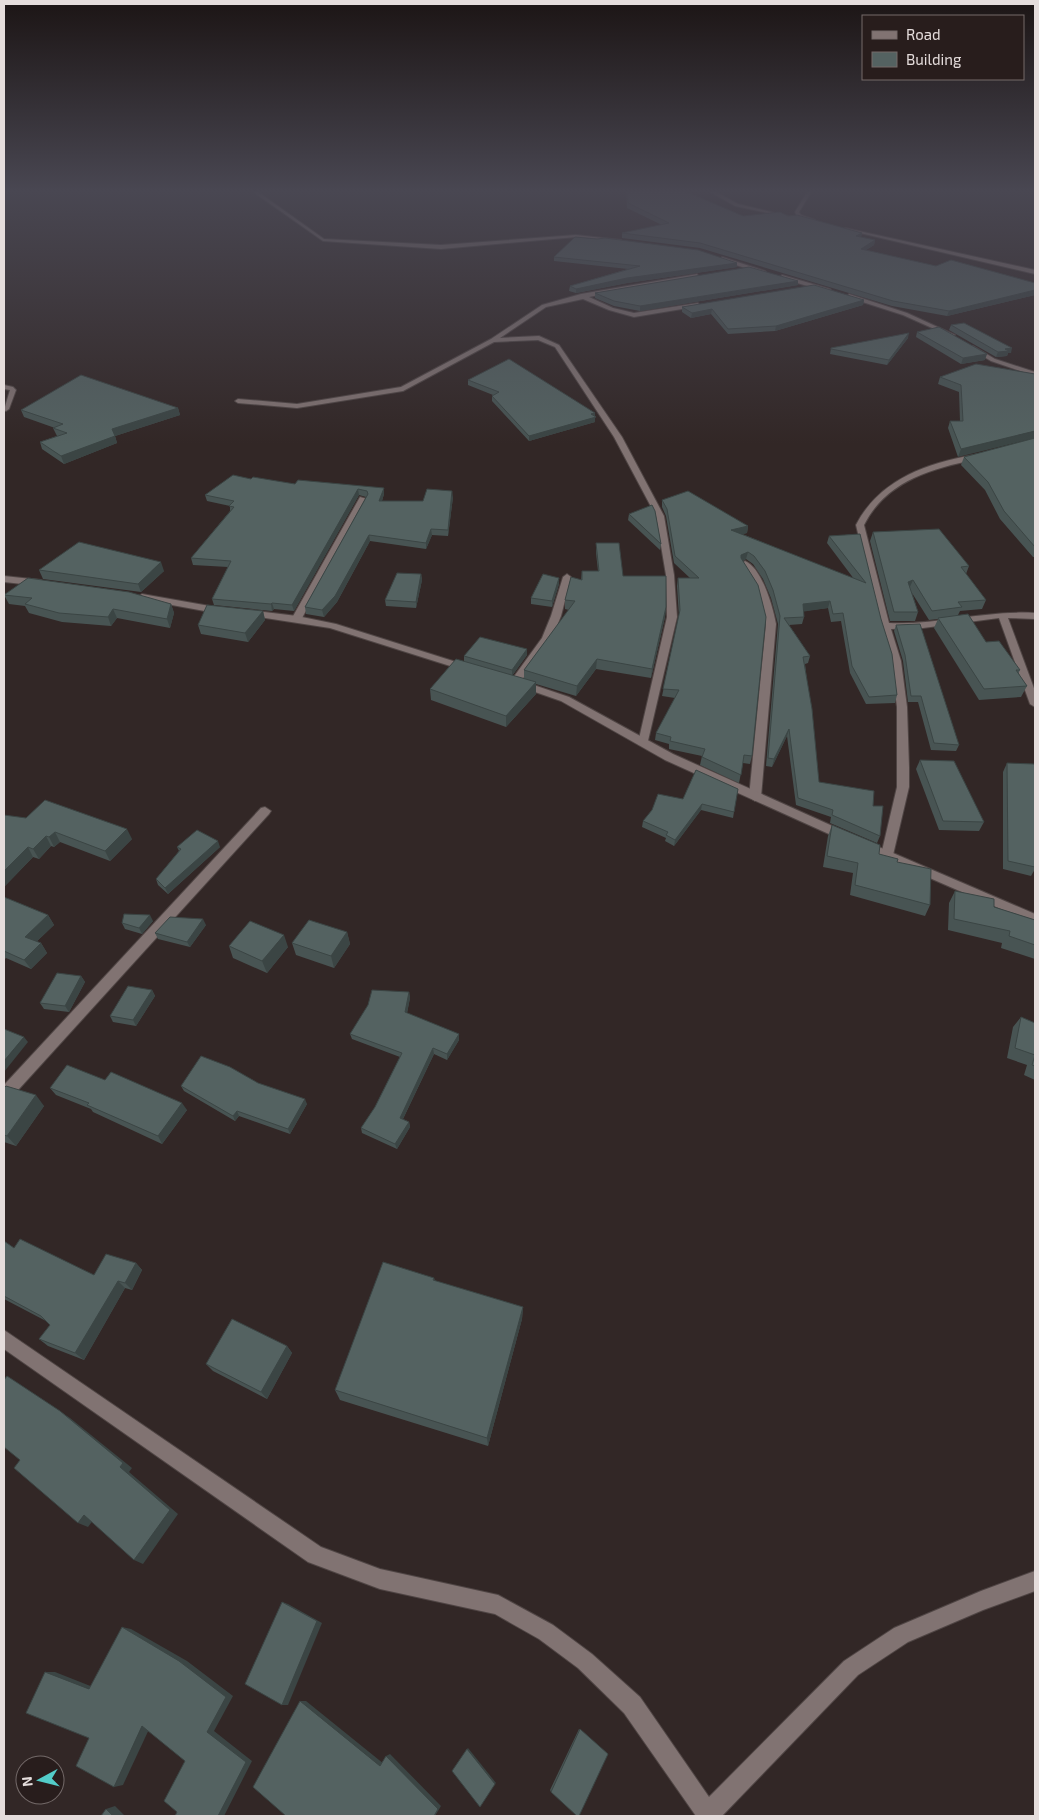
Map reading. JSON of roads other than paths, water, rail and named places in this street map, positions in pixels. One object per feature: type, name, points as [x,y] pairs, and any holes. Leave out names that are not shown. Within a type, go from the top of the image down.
[{"type":"street","points":[[238,401],[297,406],[403,389],[493,340],[544,306],[627,286],[706,274]]},
{"type":"street","points":[[772,274],[834,292]]},
{"type":"street","points":[[797,289],[816,286]]},
{"type":"street","points":[[844,294],[929,323],[960,340]]},
{"type":"street","points":[[581,296],[611,309],[634,315],[710,304]]},
{"type":"street","points":[[493,340],[538,338],[557,346],[618,437],[660,516],[670,575],[672,617],[643,743]]},
{"type":"street","points":[[966,343],[993,360],[1035,374]]},
{"type":"street","points":[[4,387],[13,390],[6,409]]},
{"type":"street","points":[[887,855],[903,787],[902,707],[896,660],[860,526],[876,500],[903,481],[925,471],[964,458],[992,453]]},
{"type":"street","points":[[297,618],[363,499]]},
{"type":"street","points":[[745,564],[751,569],[755,577],[768,608],[771,624],[755,797]]},
{"type":"street","points":[[567,577],[556,616],[547,638],[510,680],[572,702],[669,757],[755,797],[1035,919]]},
{"type":"street","points":[[4,579],[52,585]]},
{"type":"street","points":[[129,595],[236,612],[297,618],[343,628],[408,651],[477,671]]},
{"type":"street","points":[[886,626],[914,628],[1003,617],[1035,616]]},
{"type":"street","points":[[1003,617],[1035,704]]},
{"type":"street","points":[[4,1096],[265,811]]},
{"type":"street","points":[[4,1339],[315,1555],[380,1579],[498,1605],[546,1632],[585,1661],[632,1705],[707,1815],[851,1668],[902,1635],[980,1601],[1035,1581]]}]
